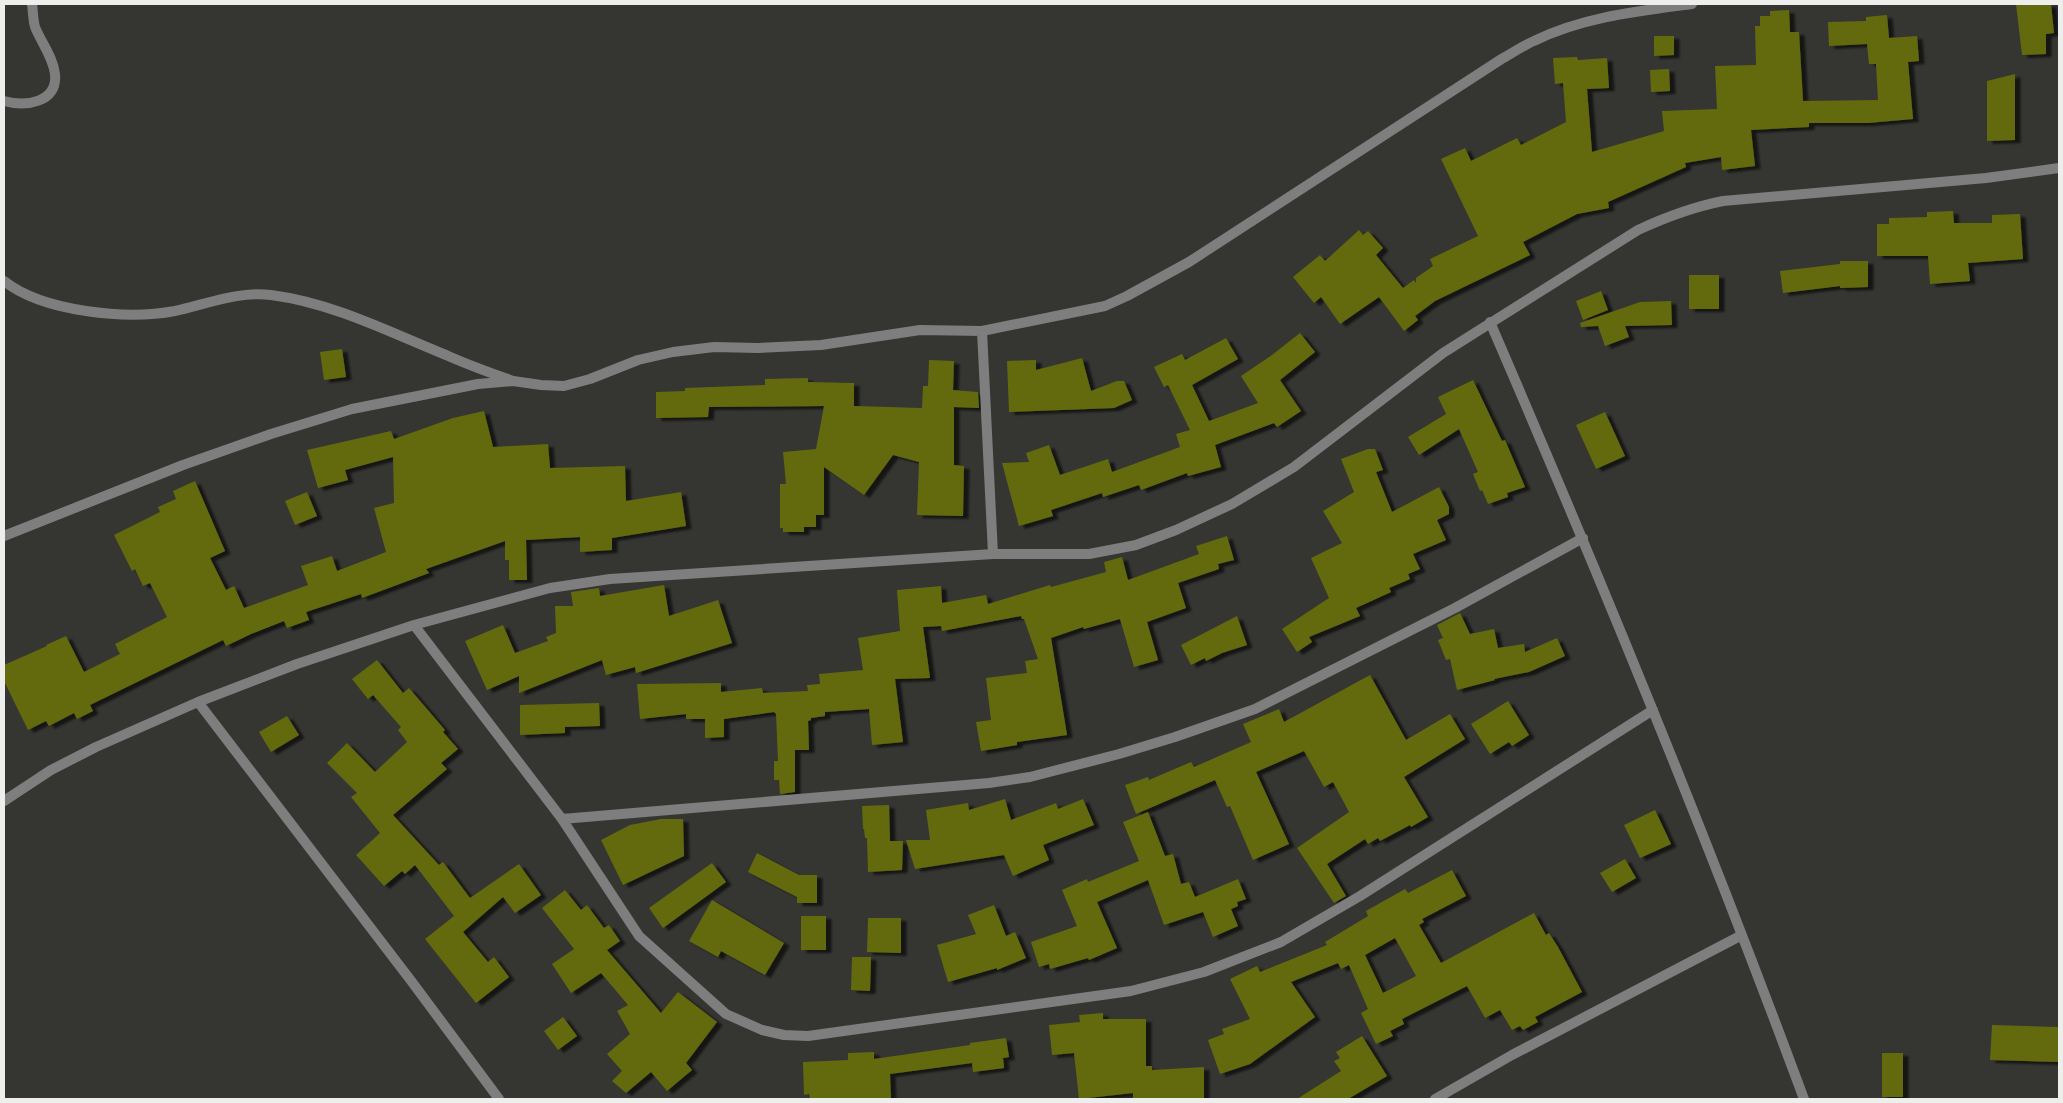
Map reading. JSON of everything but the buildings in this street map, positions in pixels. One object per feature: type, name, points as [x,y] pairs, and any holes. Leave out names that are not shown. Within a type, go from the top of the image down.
[{"type":"street","points":[[4,102],[32,103],[47,98],[53,88],[55,74],[50,57],[35,26],[32,4]]},
{"type":"street","points":[[4,536],[183,465],[271,434],[334,414],[428,394],[478,384],[513,381],[564,386],[590,379],[638,360],[673,352],[698,349],[821,346],[920,330],[982,331],[1105,306],[1189,262],[1500,60],[1534,40],[1568,27],[1606,18],[1692,4]]},
{"type":"street","points":[[4,801],[52,770],[96,747],[198,702],[297,664],[414,625],[550,588],[610,579],[993,554],[1089,554],[1136,545],[1176,530],[1232,504],[1294,467],[1443,353],[1638,230],[1666,217],[1696,207],[1723,201],[1986,178],[2059,168]]},
{"type":"street","points":[[4,281],[46,302],[78,310],[117,314],[159,313],[238,296],[270,295],[310,303],[377,325],[513,381]]},
{"type":"street","points":[[1490,322],[1584,538],[1742,935],[1804,1099]]},
{"type":"street","points":[[982,331],[993,554]]},
{"type":"street","points":[[562,819],[989,784],[1030,777],[1119,754],[1175,737],[1254,709],[1455,608],[1584,538]]},
{"type":"street","points":[[414,625],[562,819],[639,936],[726,1014],[762,1030],[784,1035],[808,1036],[1131,992],[1204,972],[1281,942],[1352,900],[1653,710]]},
{"type":"street","points":[[198,702],[499,1099]]},
{"type":"street","points":[[1435,1099],[1512,1055],[1742,935]]}]
